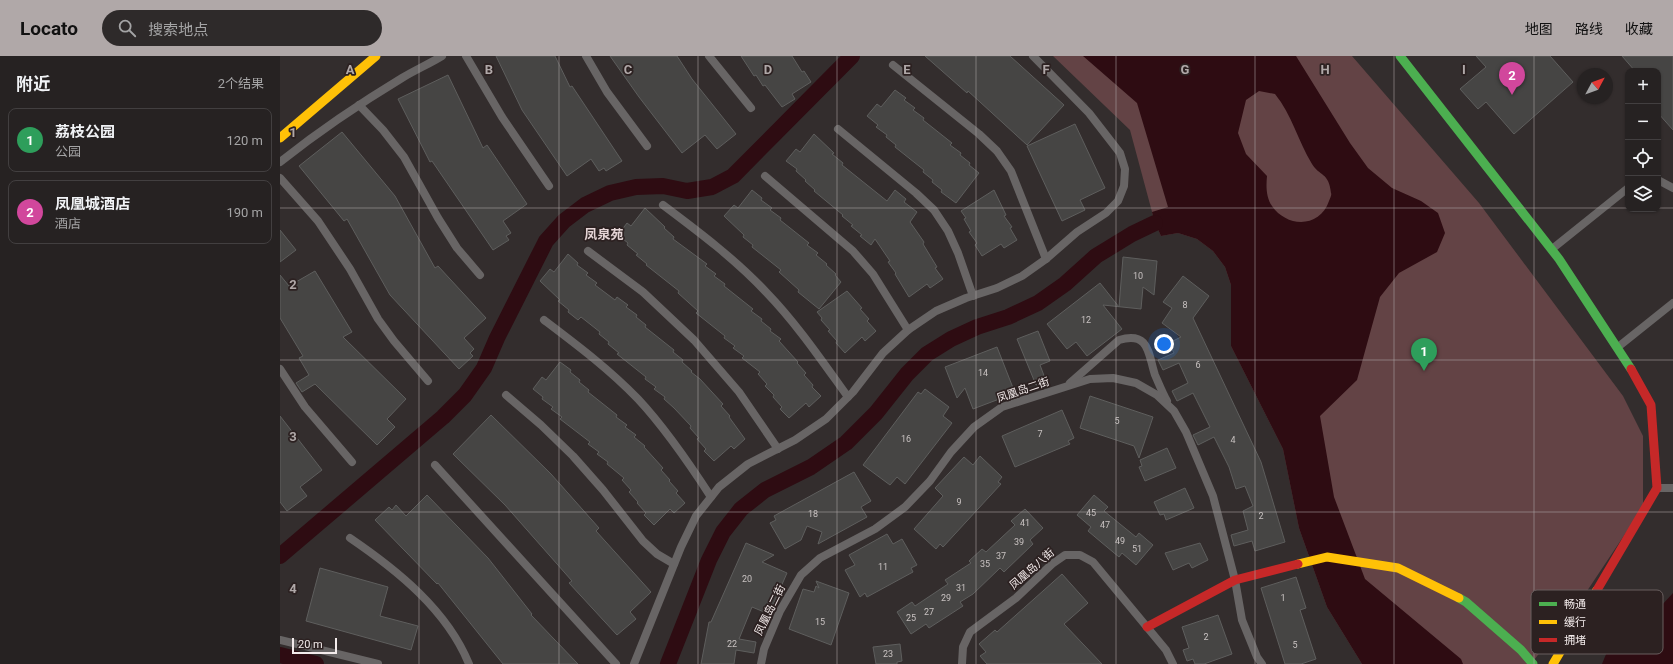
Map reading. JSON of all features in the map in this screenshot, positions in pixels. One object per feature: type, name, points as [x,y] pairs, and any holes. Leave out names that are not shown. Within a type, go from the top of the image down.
[{"type":"street","points":[[280,138],[376,56]]},
{"type":"street","points":[[1400,56],[1551,250],[1618,348],[1651,405],[1657,488],[1597,590]]},
{"type":"street","points":[[1147,627],[1235,580],[1327,558],[1398,568],[1466,602],[1521,650],[1533,664]]},
{"type":"street","points":[[1553,664],[1559,654]]},
{"type":"lane","points":[[280,162],[359,105],[442,56]]},
{"type":"lane","points":[[466,56],[502,117],[549,186]]},
{"type":"lane","points":[[586,56],[607,92],[647,146]]},
{"type":"lane","points":[[709,56],[751,108]]},
{"type":"lane","points":[[634,664],[674,564],[696,516],[719,487],[748,464],[811,430],[826,419],[848,397],[883,353],[908,330],[936,311],[972,296],[997,288],[1022,276],[1046,260],[1078,232],[1106,213],[1118,201],[1124,186],[1125,169],[1120,153],[1089,113],[1033,56]]},
{"type":"lane","points":[[893,65],[979,134],[997,151],[1011,171],[1046,260]]},
{"type":"lane","points":[[359,105],[383,130],[404,157],[438,218],[457,248],[480,275]]},
{"type":"lane","points":[[838,129],[916,193],[934,210],[948,231],[958,253],[972,296]]},
{"type":"lane","points":[[765,176],[853,251],[873,274],[908,330]]},
{"type":"lane","points":[[280,178],[318,221],[350,269],[378,319],[394,341],[428,381]]},
{"type":"lane","points":[[1661,182],[1673,188]]},
{"type":"lane","points":[[1551,250],[1625,190]]},
{"type":"lane","points":[[663,205],[717,246],[766,292],[810,342],[848,397]]},
{"type":"lane","points":[[588,251],[643,292],[694,340],[739,392],[778,449]]},
{"type":"lane","points":[[1618,348],[1673,303]]},
{"type":"lane","points":[[544,320],[593,357],[638,399],[677,446],[711,496]]},
{"type":"lane","points":[[1067,386],[1119,340],[1128,338],[1138,339],[1146,344],[1150,353],[1155,374],[1163,393],[1174,412]]},
{"type":"lane","points":[[280,369],[305,407],[352,462]]},
{"type":"lane","name":"凤凰岛二街","points":[[760,664],[764,649],[780,610],[801,575],[820,558],[875,529],[905,507],[930,481],[962,439],[987,416],[1002,407],[1090,379],[1113,378],[1136,383],[1157,395],[1174,412],[1186,432],[1213,496],[1235,580],[1242,620],[1262,664]]},
{"type":"lane","points":[[506,395],[541,425],[573,456],[643,541],[657,554],[674,564]]},
{"type":"lane","points":[[435,465],[616,664]]},
{"type":"lane","points":[[1657,488],[1673,488]]},
{"type":"lane","points":[[350,538],[383,560],[413,586],[440,616],[463,649],[469,664]]},
{"type":"lane","name":"凤凰岛八街","points":[[962,664],[963,647],[970,632],[1016,598],[1052,564],[1065,555],[1080,555],[1093,562],[1166,650],[1173,664]]},
{"type":"lane","points":[[280,640],[378,664]]},
{"type":"shaded area","points":[[1053,56],[1352,56],[1479,203],[1623,396],[1643,436],[1643,507],[1588,590],[1531,590],[1531,654],[1539,654],[1531,664],[1362,664],[1327,607],[1299,528],[1283,449],[1231,346],[1231,285],[1225,267],[1213,251],[1197,239],[1178,233],[1161,236],[1155,223],[1130,130]]},
{"type":"shaded area","points":[[1083,56],[1296,56],[1350,143],[1368,168],[1392,188],[1421,201],[1438,213],[1445,233],[1437,252],[1399,273],[1380,297],[1357,380],[1320,416],[1334,497],[1365,579],[1461,659],[1463,664],[1362,664],[1327,607],[1299,528],[1283,449],[1231,346],[1231,285],[1225,267],[1213,251],[1197,239],[1178,233],[1161,236],[1155,223],[1152,212],[1168,207],[1137,103]],"holes":[[[1259,91],[1275,94],[1286,111],[1312,164],[1326,178],[1330,186],[1331,196],[1325,210],[1311,220],[1303,222],[1294,221],[1278,213],[1272,206],[1267,191],[1267,176],[1246,154],[1238,133],[1246,100]]]},
{"type":"shaded area","points":[[1673,593],[1673,664],[1602,664],[1606,654],[1663,654],[1663,604]]},
{"type":"building","points":[[496,56],[555,56],[570,87],[572,86],[622,161],[606,171],[604,168],[599,171],[591,159],[567,176],[522,110]]},
{"type":"building","points":[[610,56],[677,56],[692,79],[736,134],[717,149],[705,135],[682,153]]},
{"type":"building","points":[[741,56],[792,56],[802,72],[804,71],[811,82],[792,94],[795,99],[782,107],[765,85],[763,86],[756,75],[754,76]]},
{"type":"building","points":[[925,56],[1010,56],[1064,105],[1027,145],[968,91],[967,93]]},
{"type":"building","points":[[1476,56],[1550,56],[1573,82],[1514,134],[1486,102],[1478,109],[1460,89],[1486,67]]},
{"type":"building","points":[[1622,56],[1673,56],[1673,130],[1661,116],[1661,68],[1632,68]]},
{"type":"building","points":[[448,75],[483,148],[487,145],[527,204],[503,221],[511,233],[506,236],[509,240],[493,250],[432,161],[430,162],[398,99]]},
{"type":"building","points":[[895,90],[906,98],[904,100],[915,108],[913,110],[924,118],[923,120],[952,143],[950,145],[961,153],[960,155],[970,163],[969,165],[979,173],[956,203],[941,192],[942,190],[932,182],[933,180],[923,172],[924,170],[895,147],[896,145],[886,137],[887,135],[876,127],[878,125],[867,116],[877,104],[881,107]]},
{"type":"building","points":[[1075,124],[1105,188],[1080,200],[1085,210],[1062,221],[1027,146]]},
{"type":"building","points":[[342,132],[395,196],[435,268],[438,266],[486,318],[464,338],[474,349],[470,353],[473,356],[459,369],[390,295],[347,219],[344,221],[299,166]]},
{"type":"building","points":[[814,134],[834,153],[832,154],[843,163],[842,165],[887,201],[895,190],[906,199],[904,202],[917,212],[910,222],[924,242],[923,244],[937,267],[935,268],[943,279],[930,288],[927,284],[909,297],[895,274],[896,273],[888,262],[890,261],[875,239],[871,245],[860,236],[862,235],[851,226],[853,225],[814,191],[815,190],[805,181],[806,180],[796,171],[797,169],[786,161],[796,149],[800,152]]},
{"type":"building","points":[[752,190],[762,198],[761,200],[772,208],[770,210],[781,218],[780,220],[809,243],[807,245],[818,253],[816,255],[827,264],[826,265],[836,274],[835,275],[841,282],[819,309],[798,292],[799,290],[779,272],[781,270],[752,247],[753,245],[743,237],[744,235],[724,216],[734,205],[738,208]]},
{"type":"building","points":[[994,190],[1006,215],[1004,216],[1012,227],[1010,228],[1017,240],[1004,248],[1001,244],[982,256],[975,245],[977,243],[969,232],[971,231],[964,219],[966,218],[961,211]]},
{"type":"building","points":[[645,208],[665,227],[664,228],[674,237],[673,239],[707,264],[705,266],[716,274],[714,276],[753,309],[751,311],[762,319],[761,321],[771,329],[770,331],[781,339],[779,341],[798,362],[797,363],[806,373],[804,375],[813,385],[812,387],[821,396],[809,407],[806,403],[789,418],[780,409],[782,407],[773,397],[774,395],[765,386],[767,384],[758,374],[760,372],[742,358],[744,356],[733,348],[735,346],[724,338],[725,336],[696,313],[698,311],[678,293],[679,291],[646,265],[647,264],[636,255],[638,254],[627,245],[628,243],[618,235],[627,223],[631,226]]},
{"type":"building","points":[[280,230],[296,250],[280,262]]},
{"type":"building","points":[[568,254],[578,263],[577,265],[588,273],[586,275],[597,283],[595,285],[615,300],[617,297],[628,305],[626,307],[637,315],[636,317],[646,325],[645,327],[674,350],[673,352],[683,360],[682,362],[692,371],[691,372],[700,379],[723,404],[721,406],[730,416],[729,417],[745,439],[734,449],[731,446],[714,461],[704,451],[706,449],[697,439],[699,438],[690,428],[691,426],[664,399],[665,397],[654,389],[656,387],[617,354],[619,353],[608,344],[609,342],[599,334],[600,332],[581,317],[578,320],[568,312],[569,310],[558,301],[560,300],[540,281],[550,269],[554,272]]},
{"type":"building","points":[[1123,257],[1157,261],[1154,295],[1143,287],[1141,309],[1119,307]]},
{"type":"building","points":[[315,271],[352,332],[343,337],[406,399],[387,419],[395,427],[377,445],[315,384],[302,392],[296,383],[309,375],[299,358],[303,356],[280,318],[280,275],[289,286]]},
{"type":"building","points":[[1183,276],[1209,296],[1193,318],[1261,462],[1285,542],[1255,551],[1252,541],[1234,546],[1231,535],[1248,530],[1243,511],[1253,506],[1245,486],[1236,489],[1229,467],[1214,437],[1198,445],[1193,435],[1210,427],[1193,393],[1177,401],[1172,391],[1188,383],[1179,363],[1163,370],[1158,360],[1174,353],[1169,343],[1181,337],[1162,323],[1172,308],[1163,302]]},
{"type":"building","points":[[1100,283],[1119,307],[1103,305],[1122,329],[1087,356],[1076,342],[1067,349],[1047,324]]},
{"type":"building","points":[[847,291],[862,308],[860,309],[869,319],[867,321],[876,331],[865,341],[862,337],[845,353],[836,343],[837,341],[828,331],[830,330],[821,320],[822,318],[817,312]]},
{"type":"building","points":[[1038,331],[1050,361],[1040,365],[1046,381],[1036,385],[1017,339]]},
{"type":"building","points":[[997,347],[1015,393],[973,409],[965,388],[957,398],[945,367]]},
{"type":"building","points":[[560,362],[571,370],[570,372],[580,380],[579,382],[589,390],[588,392],[627,425],[625,427],[636,435],[634,437],[645,446],[644,447],[663,468],[661,470],[678,491],[676,493],[685,503],[674,513],[670,509],[654,525],[644,515],[646,513],[629,492],[631,490],[622,480],[624,478],[607,464],[608,462],[597,454],[599,452],[588,444],[590,442],[560,419],[562,417],[551,409],[553,407],[542,399],[543,397],[533,389],[542,377],[546,380]]},
{"type":"building","points":[[925,389],[949,407],[943,416],[952,423],[905,484],[897,477],[890,485],[863,465],[918,392],[921,394]]},
{"type":"building","points":[[1090,396],[1153,417],[1139,458],[1134,446],[1080,428]]},
{"type":"building","points":[[1062,410],[1074,438],[1068,441],[1070,444],[1015,467],[1002,436]]},
{"type":"building","points":[[491,415],[551,474],[599,528],[596,531],[651,592],[630,612],[636,619],[617,635],[569,583],[572,581],[505,505],[453,454]]},
{"type":"building","points":[[280,416],[322,470],[300,487],[307,496],[287,511],[280,502]]},
{"type":"building","points":[[1167,448],[1176,468],[1145,481],[1139,467],[1142,466],[1140,460]]},
{"type":"building","points":[[980,456],[1002,477],[998,482],[1001,484],[943,547],[940,544],[936,549],[914,529],[943,496],[935,488],[964,457],[973,465]]},
{"type":"building","points":[[854,472],[871,501],[861,507],[867,517],[818,544],[822,532],[807,526],[801,540],[785,549],[770,523],[776,520],[774,516]]},
{"type":"building","points":[[1185,488],[1194,508],[1166,520],[1164,514],[1160,515],[1154,502]]},
{"type":"building","points":[[427,495],[488,558],[532,614],[531,615],[578,664],[503,664],[438,583],[437,584],[375,520],[389,507],[392,510],[396,505],[406,516]]},
{"type":"building","points":[[1094,495],[1108,507],[1104,511],[1136,537],[1139,533],[1153,545],[1136,565],[1122,553],[1119,557],[1088,531],[1091,527],[1077,515]]},
{"type":"building","points":[[1025,509],[1043,528],[1030,540],[1033,544],[1004,572],[1000,568],[973,594],[960,602],[963,606],[929,628],[926,624],[911,634],[897,612],[912,602],[915,606],[948,584],[945,580],[971,563],[969,561],[982,549],[986,552],[1015,525],[1011,521]]},
{"type":"building","points":[[887,534],[893,544],[902,539],[917,565],[911,568],[913,572],[867,597],[865,593],[860,597],[845,570],[855,565],[849,555]]},
{"type":"building","points":[[746,543],[774,555],[762,562],[787,573],[769,614],[752,607],[739,639],[756,642],[754,653],[736,650],[734,664],[701,664],[709,622],[711,622]]},
{"type":"building","points":[[1200,543],[1208,560],[1192,568],[1189,563],[1173,570],[1165,553]]},
{"type":"building","points":[[320,568],[388,587],[380,616],[418,626],[411,650],[306,621]]},
{"type":"building","points":[[1062,574],[1088,603],[1064,624],[1102,664],[987,664],[980,656],[986,652],[979,644],[995,630],[997,632]]},
{"type":"building","points":[[1296,577],[1306,608],[1300,610],[1316,659],[1301,664],[1285,664],[1261,588]]},
{"type":"building","points":[[816,581],[849,593],[831,645],[789,629],[803,589],[814,592],[816,586],[819,588]]},
{"type":"building","points":[[1218,615],[1232,654],[1204,664],[1195,664],[1193,659],[1187,661],[1183,650],[1189,648],[1182,627]]},
{"type":"building","points":[[900,644],[902,661],[897,662],[897,664],[876,664],[873,647]]},
{"type":"waterway","points":[[280,556],[443,417],[465,395],[484,368],[497,338],[546,241],[564,221],[585,205],[610,193],[636,187],[663,186],[687,191],[712,187],[733,176],[852,56]]},
{"type":"waterway","points":[[668,664],[709,560],[723,532],[741,509],[765,490],[811,467],[846,443],[876,413],[907,374],[927,354],[951,339],[977,327],[1008,317],[1038,303],[1065,284],[1096,256],[1132,234],[1155,223]]},
{"type":"waterway","points":[[280,655],[316,664]]},
{"type":"traffic: fast","points":[[1400,56],[1559,259],[1631,369]]},
{"type":"traffic: fast","points":[[1459,598],[1466,602],[1521,650],[1533,664]]},
{"type":"traffic: slow","points":[[280,138],[376,56]]},
{"type":"traffic: slow","points":[[1298,564],[1327,557],[1398,568],[1459,598]]},
{"type":"traffic: slow","points":[[1553,664],[1559,654]]},
{"type":"traffic: jam","points":[[1597,590],[1657,488],[1651,405],[1631,369]]},
{"type":"traffic: jam","points":[[1147,627],[1235,580],[1298,564]]},
{"type":"place","name":"凤凰城酒店","points":[[1512,95]]},
{"type":"place","name":"荔枝公园","points":[[1424,371]]},
{"type":"district","name":"凤泉苑","points":[[604,234]]}]
